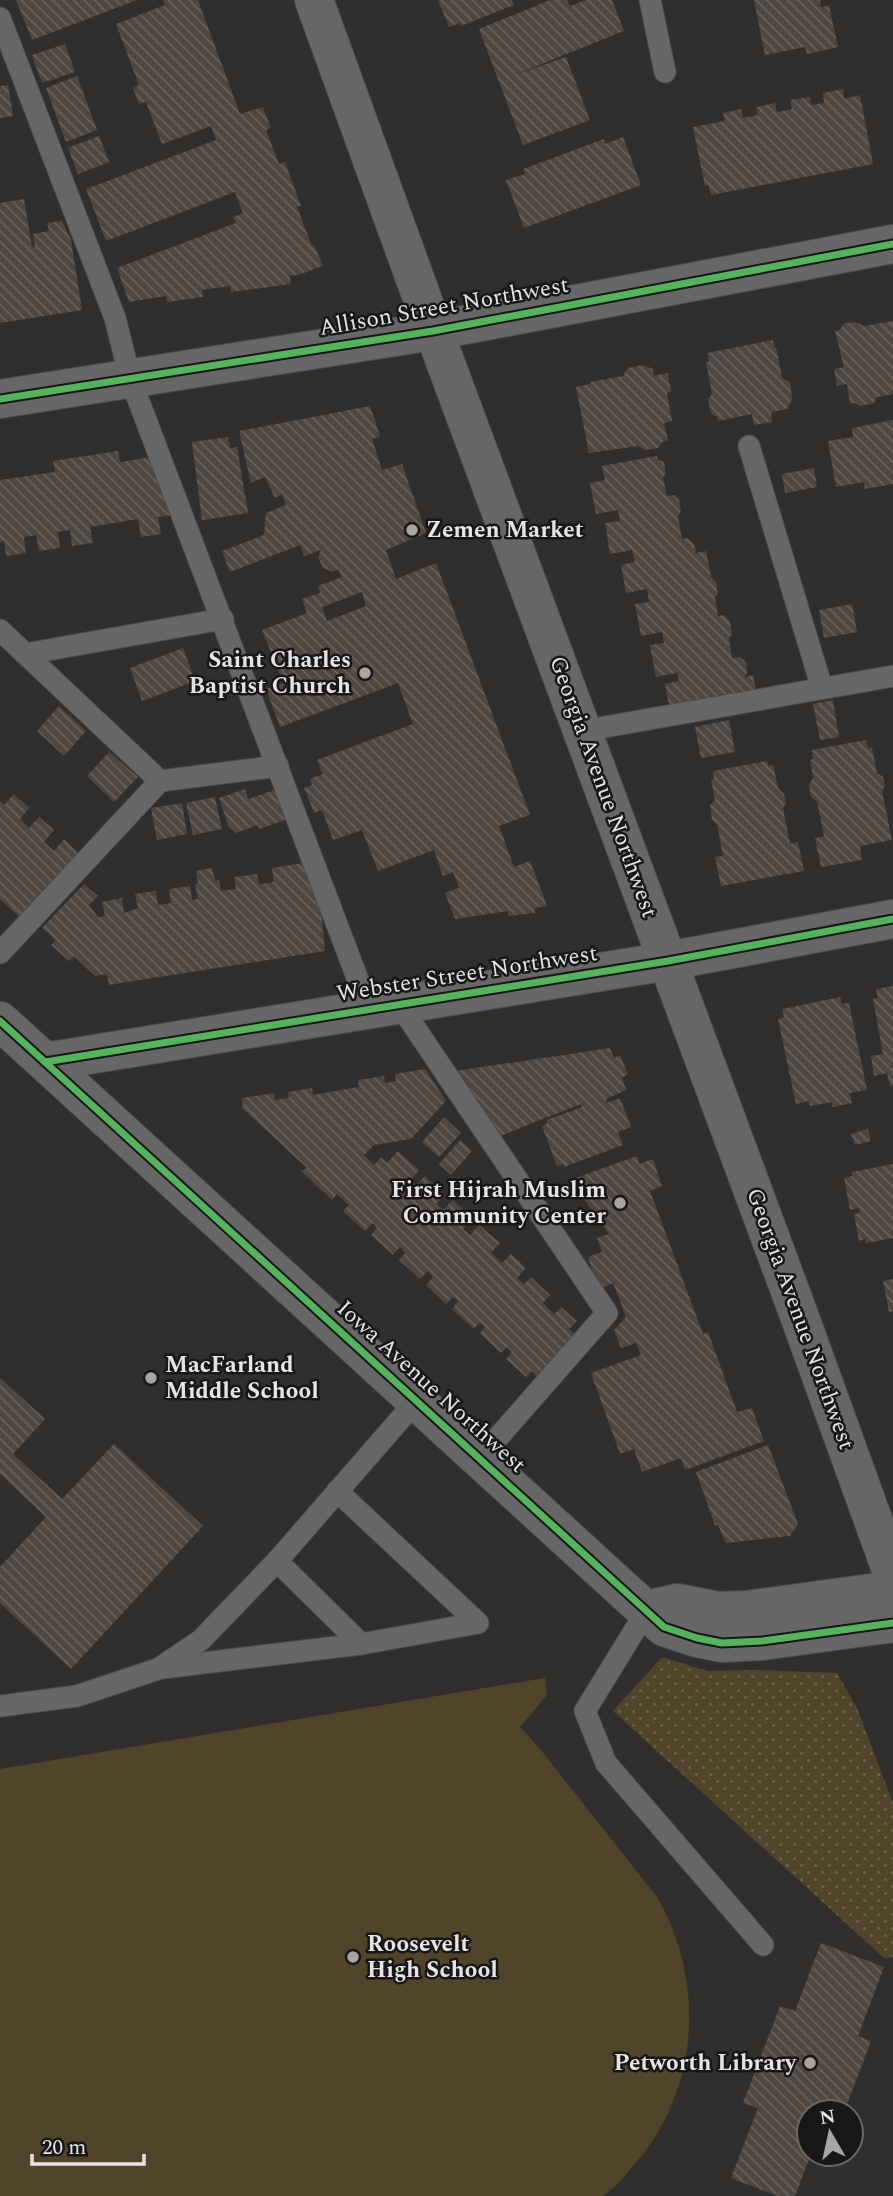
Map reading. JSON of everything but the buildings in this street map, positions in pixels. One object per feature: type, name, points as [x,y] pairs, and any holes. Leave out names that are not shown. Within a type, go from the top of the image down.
[{"type":"highway","name":"Georgia Avenue Northwest","points":[[314,0],[433,331],[893,1575]]},
{"type":"street","name":"Allison Street Northwest","points":[[0,399],[433,331],[893,244]]},
{"type":"street","name":"Webster Street Northwest","points":[[45,1062],[668,961],[893,919]]},
{"type":"street","name":"Iowa Avenue Northwest","points":[[0,1021],[664,1627],[722,1643],[762,1641],[893,1623]]},
{"type":"street","points":[[647,1610],[677,1603],[718,1611],[746,1610],[893,1590]]},
{"type":"lane","points":[[650,0],[665,72]]},
{"type":"lane","points":[[0,18],[8,63],[115,318],[130,378],[278,766],[384,1006],[607,1312],[480,1458]]},
{"type":"lane","points":[[749,446],[822,688]]},
{"type":"lane","points":[[25,654],[223,619]]},
{"type":"lane","points":[[0,631],[160,781]]},
{"type":"lane","points":[[582,731],[893,676]]},
{"type":"lane","points":[[0,953],[160,781],[278,766]]},
{"type":"lane","points":[[158,1669],[201,1640],[277,1561],[417,1400]]},
{"type":"lane","points":[[0,1706],[77,1696],[158,1669],[361,1644],[478,1623],[337,1491]]},
{"type":"lane","points":[[277,1561],[361,1644]]},
{"type":"lane","points":[[647,1610],[585,1711],[606,1763],[763,1945]]},
{"type":"shaded area","points":[[662,1657],[707,1671],[837,1673],[857,1708],[893,1803],[893,1957],[885,1959],[613,1711]]},
{"type":"shaded area","name":"Roosevelt High School","points":[[545,1678],[547,1695],[520,1727],[657,1897],[673,1930],[683,1964],[689,2000],[683,2070],[672,2104],[655,2136],[615,2186],[603,2196],[0,2196],[0,1769]]},
{"type":"cycle path","points":[[0,399],[433,331],[893,244]]},
{"type":"cycle path","points":[[45,1062],[668,961],[893,919]]},
{"type":"cycle path","points":[[0,1021],[664,1627],[722,1643],[762,1641],[893,1623]]},
{"type":"place","name":"Zemen Market","points":[[412,530]]},
{"type":"place","name":"Saint Charles Baptist Church","points":[[365,673]]},
{"type":"place","name":"First Hijrah Muslim Community Center","points":[[620,1203]]},
{"type":"place","name":"MacFarland Middle School","points":[[151,1378]]},
{"type":"place","name":"Roosevelt High School","points":[[353,1957]]},
{"type":"place","name":"Petworth Library","points":[[810,2063]]}]
